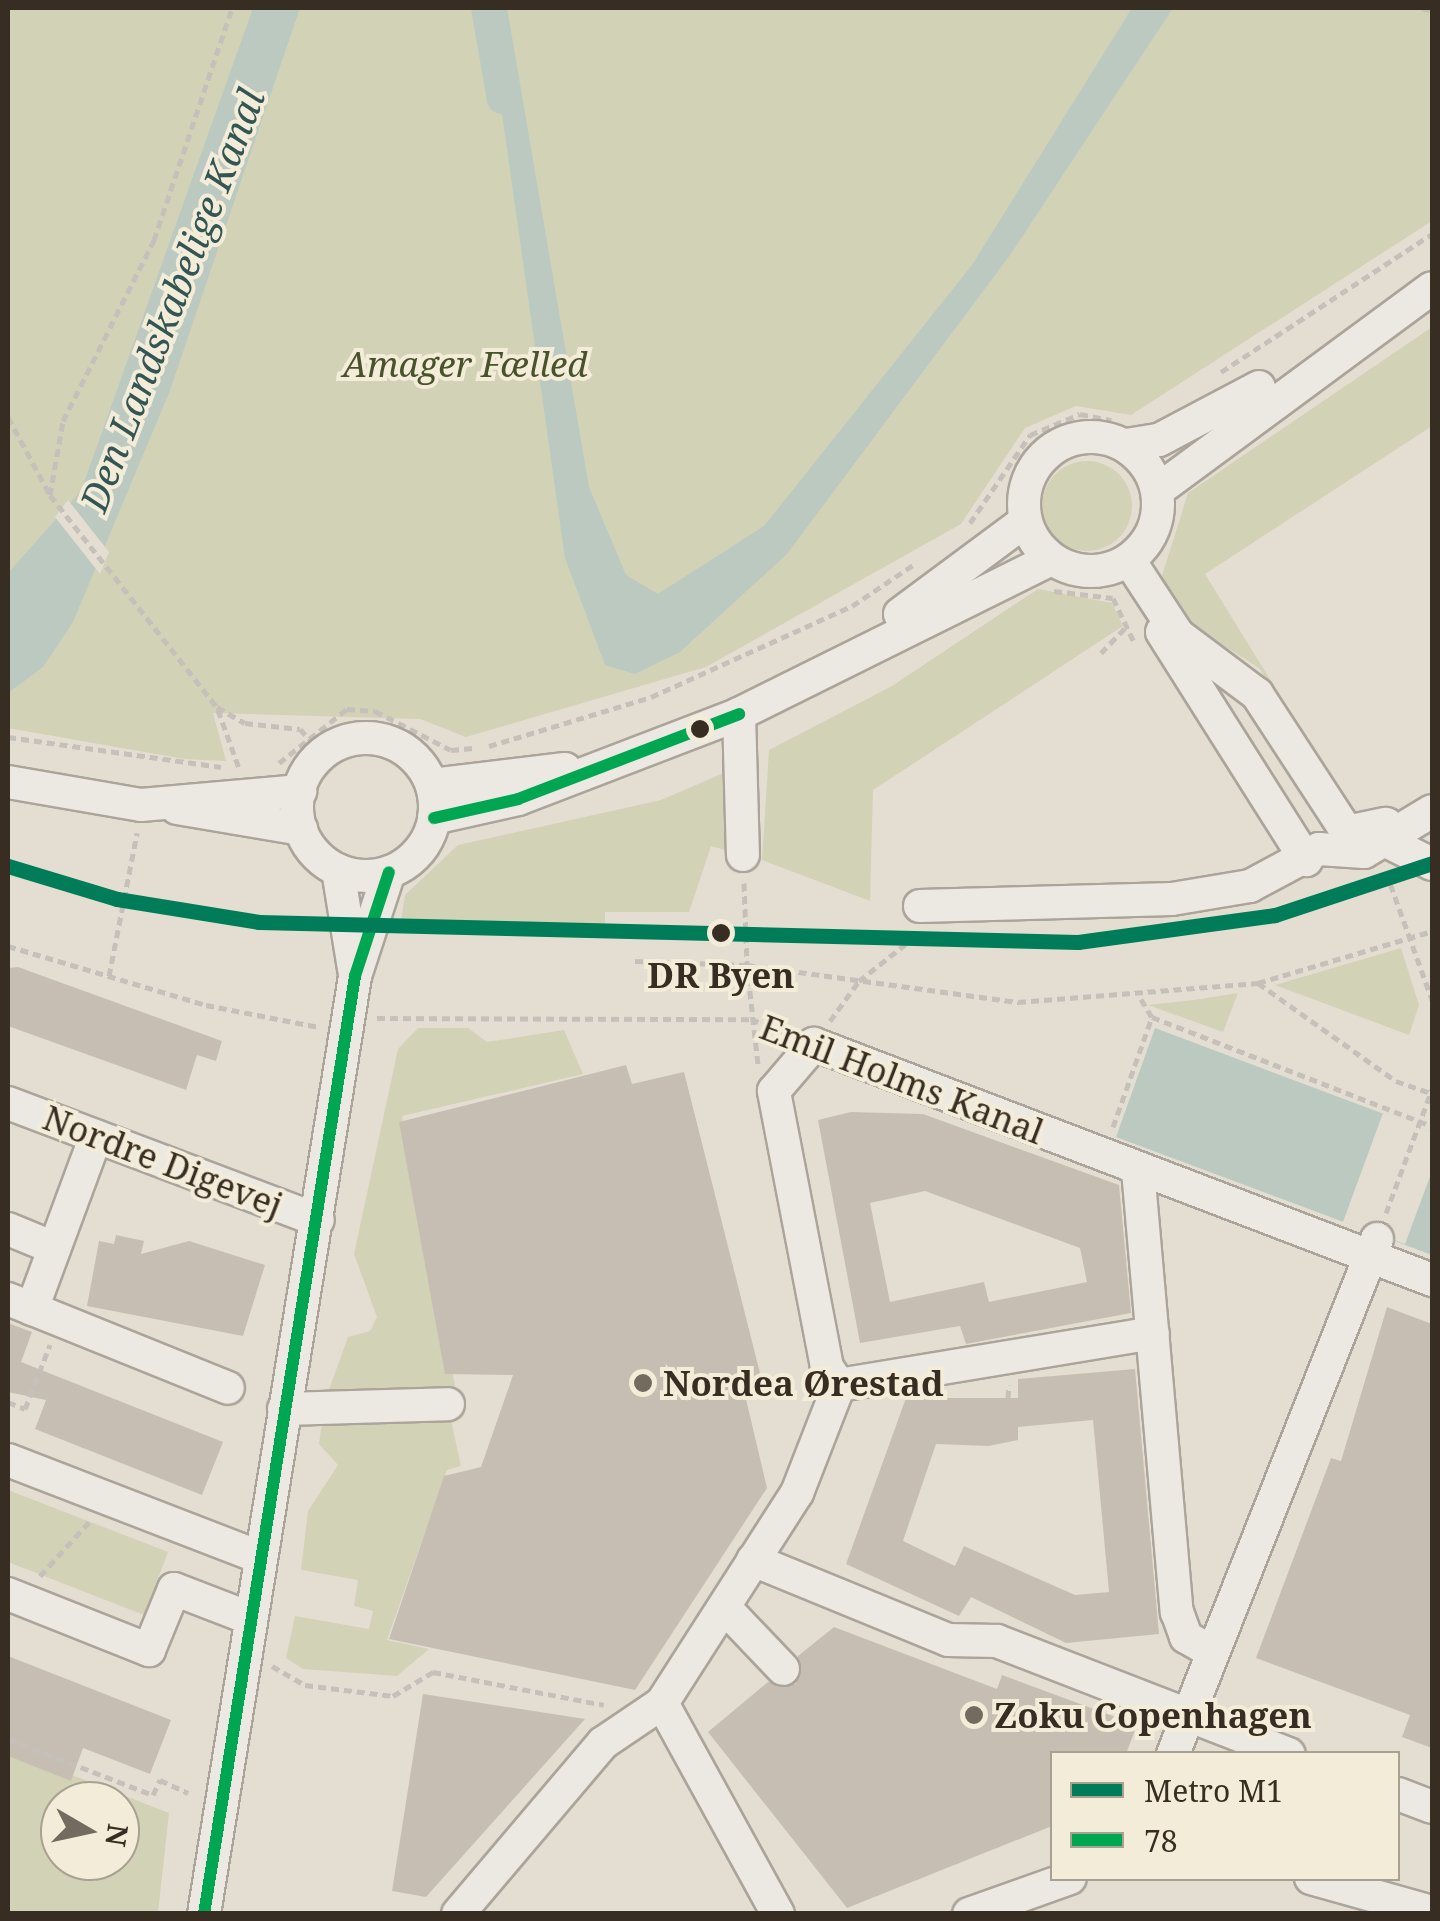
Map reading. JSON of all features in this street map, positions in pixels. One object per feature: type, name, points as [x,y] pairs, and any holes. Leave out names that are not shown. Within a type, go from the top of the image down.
[{"type":"street","points":[[1158,490],[1361,334],[1432,288]]},
{"type":"street","points":[[1048,572],[1025,521],[1029,476],[1050,450],[1082,436],[1125,433],[1158,440],[1361,334]]},
{"type":"street","points":[[434,818],[739,714],[848,654],[1048,572],[1090,572],[1124,562],[1154,529],[1158,490],[1125,433]]},
{"type":"street","points":[[848,654],[1025,521]]},
{"type":"street","points":[[1124,562],[1172,648],[1324,847]]},
{"type":"street","points":[[1124,562],[1178,635],[1218,664],[1319,820],[1324,847]]},
{"type":"street","points":[[739,714],[743,855]]},
{"type":"street","points":[[301,829],[300,792],[314,744],[381,740],[412,756],[432,785],[434,818],[419,852],[389,872],[338,870]]},
{"type":"street","points":[[432,785],[589,768]]},
{"type":"street","points":[[8,782],[301,829],[338,870],[355,976]]},
{"type":"street","points":[[152,805],[300,792]]},
{"type":"street","points":[[920,906],[1172,899],[1274,880],[1324,847],[1364,852],[1409,826],[1432,864]]},
{"type":"street","points":[[204,1914],[355,976],[389,872]]},
{"type":"street","points":[[814,1044],[774,1091],[827,1367],[839,1385]]},
{"type":"street","name":"Emil Holms Kanal","points":[[814,1044],[1138,1170],[1372,1247],[1426,1278]]},
{"type":"street","name":"Nordre Digevej","points":[[8,1103],[318,1220]]},
{"type":"street","points":[[96,1136],[33,1309],[228,1388]]},
{"type":"street","points":[[1138,1170],[1178,1612],[1186,1637],[1210,1651]]},
{"type":"street","points":[[8,1229],[54,1248]]},
{"type":"street","points":[[1174,1751],[1210,1651],[1372,1247]]},
{"type":"street","points":[[839,1385],[1153,1333]]},
{"type":"street","points":[[458,1914],[603,1743],[650,1712],[725,1608],[797,1493],[839,1385]]},
{"type":"street","points":[[284,1409],[448,1404]]},
{"type":"street","points":[[8,1460],[259,1557]]},
{"type":"street","points":[[753,1560],[948,1640],[998,1641],[1281,1751]]},
{"type":"street","points":[[14,1596],[150,1650],[174,1589],[249,1618]]},
{"type":"street","points":[[725,1608],[783,1670]]},
{"type":"street","points":[[650,1712],[778,1914]]},
{"type":"street","points":[[1400,1795],[1432,1808]]},
{"type":"street","points":[[968,1914],[1062,1881]]},
{"type":"street","points":[[1322,1881],[1432,1912]]},
{"type":"path","points":[[50,494],[63,421],[154,240],[232,8]]},
{"type":"path","points":[[1422,8],[1432,11]]},
{"type":"path","points":[[1212,377],[1432,234]]},
{"type":"path","points":[[964,530],[1030,435],[1080,414],[1125,433]]},
{"type":"path","points":[[8,417],[50,494],[217,707],[239,768]]},
{"type":"path","points":[[270,770],[314,744],[347,709],[376,711],[450,750],[492,746],[733,662],[852,606],[916,562]]},
{"type":"path","points":[[1048,572],[1118,602]]},
{"type":"path","points":[[1102,653],[1125,628]]},
{"type":"path","points":[[217,707],[245,724],[314,744]]},
{"type":"path","points":[[8,736],[254,769]]},
{"type":"path","points":[[108,976],[152,805]]},
{"type":"path","points":[[1409,826],[1382,860],[1432,1000]]},
{"type":"path","points":[[743,855],[750,1018]]},
{"type":"path","points":[[814,1044],[860,980],[931,924],[920,906]]},
{"type":"path","points":[[635,961],[748,965],[1018,1002],[1141,999],[1258,984],[1432,931]]},
{"type":"path","points":[[8,946],[108,976],[348,1030]]},
{"type":"path","points":[[1258,984],[1396,1081],[1432,1091],[1372,1247]]},
{"type":"path","points":[[1141,999],[1152,1017],[1432,1126]]},
{"type":"path","name":"Emil Holms Kanal","points":[[348,1030],[393,1012],[750,1018],[814,1044]]},
{"type":"path","points":[[1102,1156],[1152,1017]]},
{"type":"path","points":[[8,1402],[25,1409],[33,1309]]},
{"type":"path","points":[[14,1596],[108,1500]]},
{"type":"path","points":[[272,1666],[305,1685],[393,1696],[433,1672],[650,1712]]},
{"type":"path","points":[[8,1739],[153,1795],[160,1780],[188,1793]]},
{"type":"green space","name":"Amager Fælled","points":[[8,8],[1432,8],[1432,221],[1131,415],[1076,406],[1025,428],[961,524],[706,667],[466,737],[420,719],[213,713],[226,761],[184,759],[8,728]]},
{"type":"green space","points":[[1432,327],[1432,426],[1205,574],[1357,820],[1259,668],[1196,628],[1160,582],[1188,493]]},
{"type":"green space","points":[[1087,461],[1104,464],[1119,474],[1129,489],[1129,523],[1119,538],[1104,548],[1087,551],[1070,548],[1055,538],[1045,523],[1042,506],[1045,489],[1055,474],[1070,464]]},
{"type":"green space","points":[[1038,589],[1112,603],[1123,626],[873,790],[870,901],[762,860],[769,750],[892,686]]},
{"type":"green space","points":[[726,772],[729,851],[711,846],[689,912],[605,912],[605,924],[401,921],[405,895],[458,845],[661,800]]},
{"type":"green space","points":[[1401,948],[1419,1005],[1409,1035],[1275,985]]},
{"type":"green space","points":[[1238,993],[1223,1032],[1148,1005],[1194,1000]]},
{"type":"green space","points":[[418,1028],[468,1028],[487,1042],[564,1030],[583,1074],[402,1116],[456,1391],[327,1395],[348,1337],[370,1331],[377,1317],[354,1254],[398,1049]]},
{"type":"green space","points":[[451,1420],[461,1466],[447,1470],[387,1640],[429,1649],[397,1676],[303,1669],[286,1658],[295,1616],[369,1629],[373,1611],[354,1606],[358,1580],[301,1570],[308,1511],[338,1465],[319,1444],[322,1423]]},
{"type":"green space","points":[[8,1490],[168,1552],[144,1615],[8,1562]]},
{"type":"green space","points":[[8,1750],[87,1781],[40,1781],[40,1881],[140,1881],[140,1802],[169,1813],[158,1913],[8,1913]]},
{"type":"water","points":[[253,8],[300,8],[169,393],[73,622],[43,667],[8,693],[8,573],[81,491]]},
{"type":"water","points":[[487,8],[507,8],[589,487],[626,575],[658,594],[764,526],[972,265],[1132,8],[1173,8],[1010,255],[787,554],[680,652],[635,674],[605,665],[565,558]]},
{"type":"water","points":[[1155,1028],[1432,1132],[1432,1255],[1116,1137]]},
{"type":"pier","points":[[68,500],[109,552],[100,574],[55,517]]},
{"type":"pier","points":[[1383,1113],[1432,1132],[1432,1171],[1405,1244],[1343,1222]]},
{"type":"building","points":[[18,967],[222,1041],[216,1061],[197,1055],[186,1090],[8,1026],[8,968]]},
{"type":"building","name":"Nordea Ørestad","points":[[626,1065],[632,1084],[684,1072],[761,1377],[742,1382],[767,1488],[635,1690],[389,1639],[444,1476],[481,1467],[513,1375],[445,1374],[399,1122]]},
{"type":"building","points":[[851,1112],[923,1114],[1119,1185],[1131,1313],[966,1344],[960,1326],[860,1343],[818,1120]],"holes":[[[925,1191],[1080,1248],[1087,1282],[989,1302],[984,1282],[890,1302],[870,1203]]]},
{"type":"building","points":[[116,1235],[144,1241],[141,1254],[189,1241],[265,1265],[243,1336],[87,1306],[99,1241],[114,1244]]},
{"type":"building","points":[[1387,1307],[1432,1324],[1432,1748],[1402,1737],[1410,1715],[1256,1658],[1331,1458],[1341,1461]]},
{"type":"building","points":[[8,1323],[32,1332],[21,1362],[223,1442],[202,1495],[35,1429],[46,1400],[8,1392]]},
{"type":"building","points":[[1135,1369],[1159,1634],[1066,1643],[971,1597],[959,1616],[846,1564],[906,1398],[1018,1398],[1018,1379]],"holes":[[[1093,1420],[1109,1592],[1075,1595],[964,1546],[955,1566],[903,1541],[936,1444],[989,1446],[1018,1440],[1018,1427]]]},
{"type":"building","points":[[834,1627],[997,1689],[1002,1675],[1137,1725],[1127,1751],[1050,1751],[1050,1827],[847,1908],[708,1732],[768,1682],[796,1684],[798,1656]]},
{"type":"building","points":[[8,1656],[171,1720],[150,1774],[83,1748],[71,1781],[8,1756]]},
{"type":"building","points":[[423,1694],[585,1719],[426,1897],[392,1891]]},
{"type":"waterway","name":"Den Landskabelige Kanal","points":[[485,8],[501,100]]},
{"type":"metro line","name":"M1","points":[[8,866],[117,899],[259,922],[1078,942],[1275,915],[1432,863]]},
{"type":"transit line","name":"78","points":[[434,818],[518,799],[739,714]]},
{"type":"transit line","name":"78","points":[[204,1914],[355,976],[389,872]]},
{"type":"place","name":"DR Byen","points":[[721,933]]},
{"type":"place","name":"Nordea Ørestad","points":[[643,1383]]},
{"type":"place","name":"Zoku Copenhagen","points":[[974,1715]]}]
